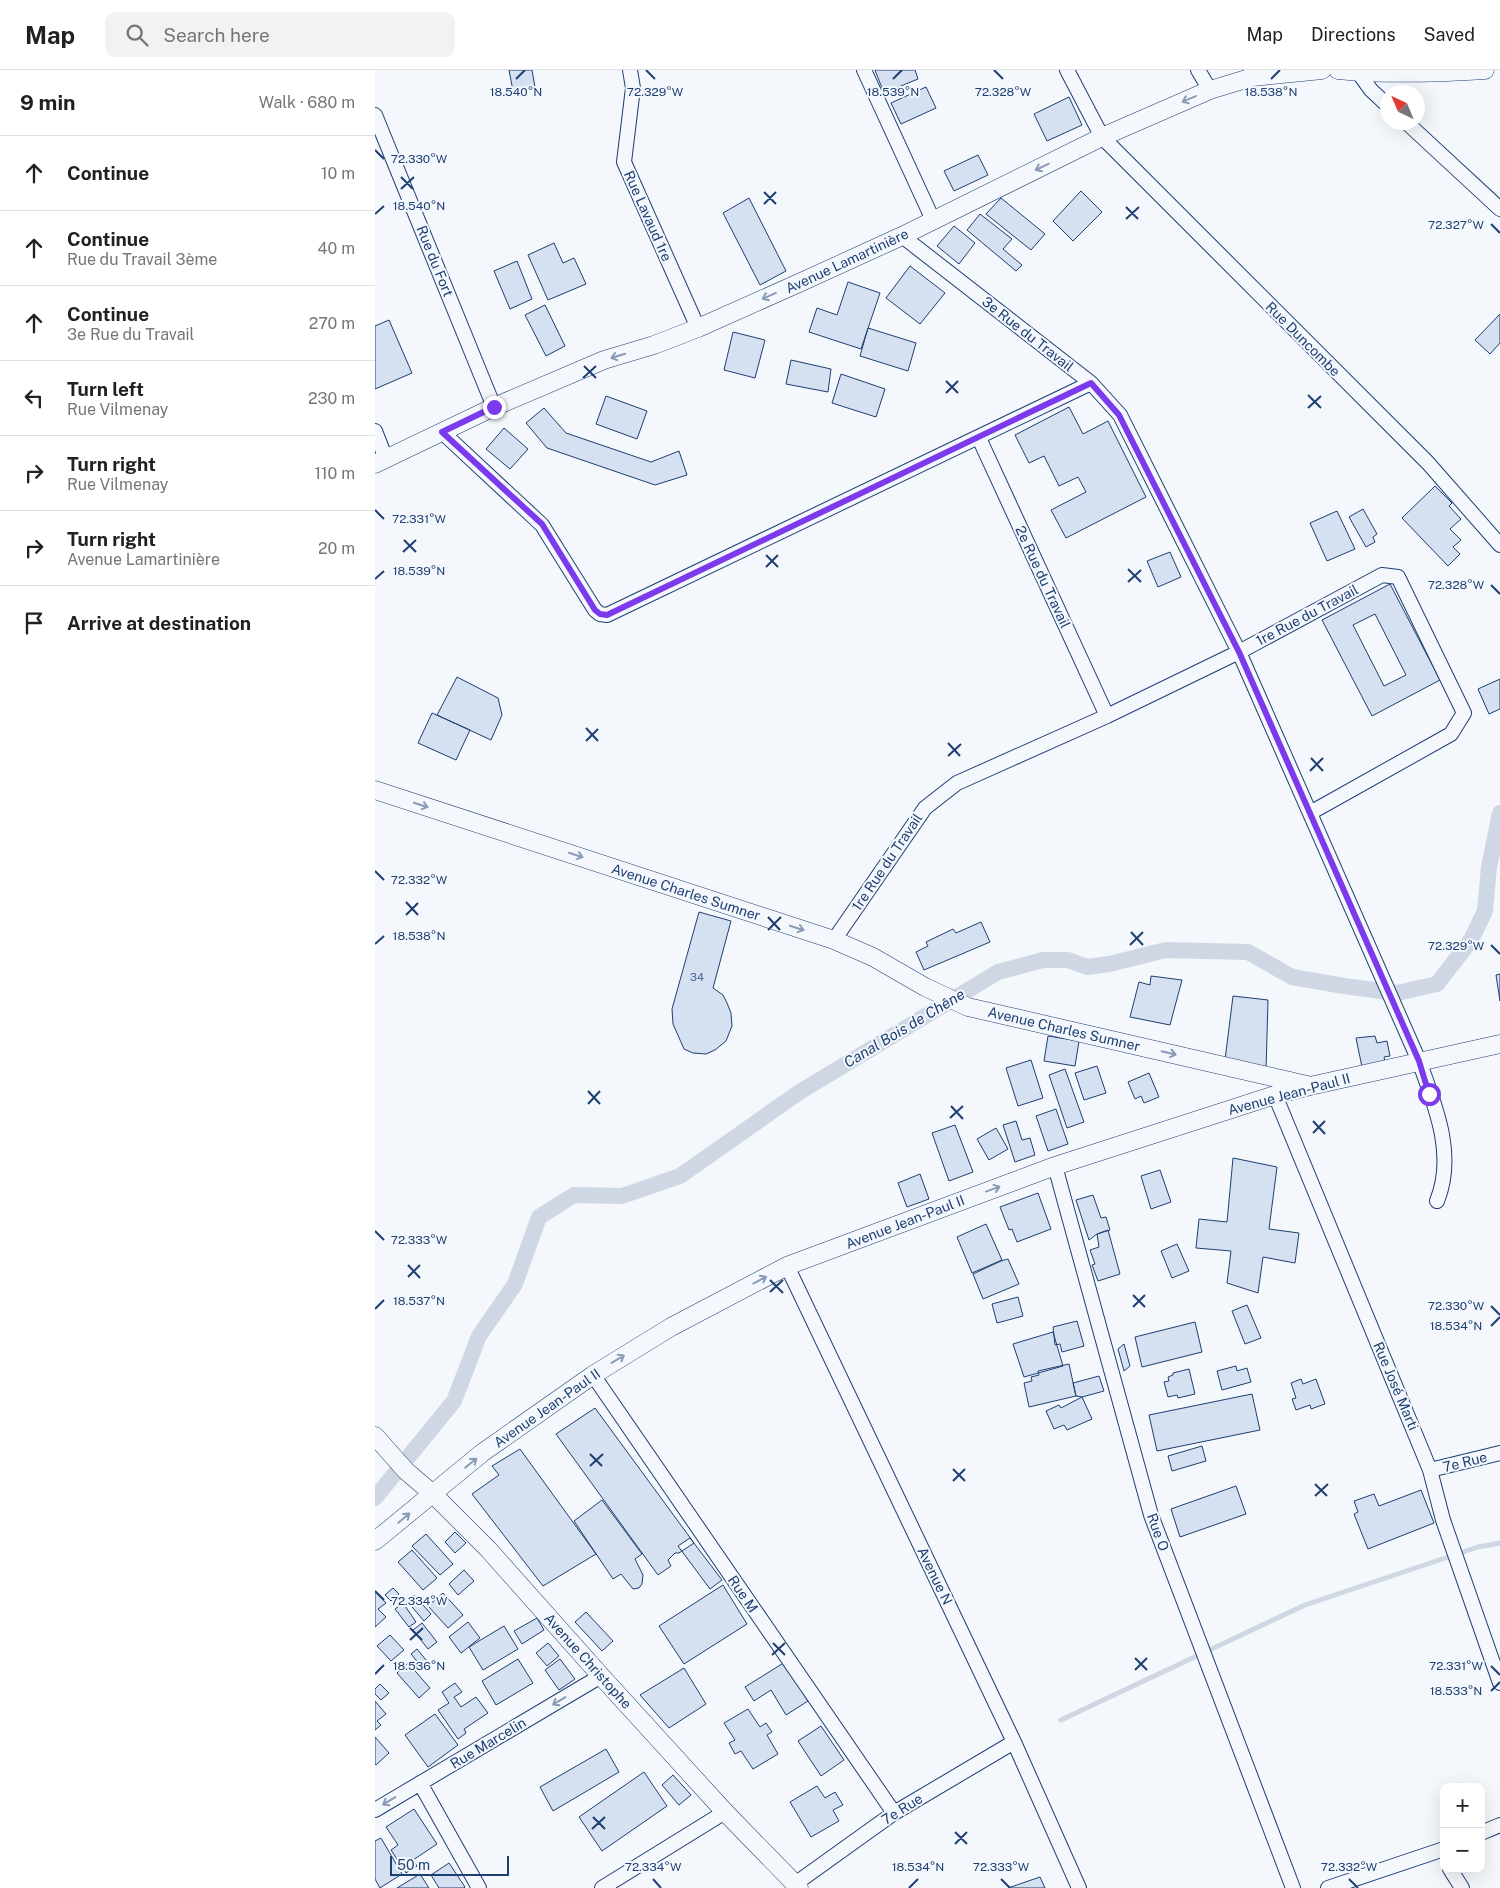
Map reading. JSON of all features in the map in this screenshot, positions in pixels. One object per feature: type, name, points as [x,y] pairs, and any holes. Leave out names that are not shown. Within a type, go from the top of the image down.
[{"type":"street","name":"Rue Lavaud 1re","points":[[630,70],[633,88],[624,162],[698,328]]},
{"type":"street","points":[[864,70],[933,220]]},
{"type":"street","name":"Rue Duncombe","points":[[1067,70],[1102,137],[1428,463],[1500,545]]},
{"type":"street","points":[[1198,70],[1210,90]]},
{"type":"street","name":"Avenue Lamartinière","points":[[381,461],[494,407],[604,360],[698,328],[902,236],[1102,137],[1210,90],[1253,76],[1321,70]]},
{"type":"street","points":[[1338,70],[1358,72],[1485,70]]},
{"type":"street","points":[[1358,72],[1371,90],[1380,98]]},
{"type":"street","name":"Rue du Fort","points":[[375,115],[494,407]]},
{"type":"street","points":[[1415,130],[1500,208]]},
{"type":"street","name":"3e Rue du Travail","points":[[902,236],[1091,383],[1119,415],[1239,652],[1419,1061],[1441,1127],[1445,1171],[1443,1186],[1437,1201]]},
{"type":"street","points":[[442,432],[542,524],[595,610],[600,614],[607,615],[1091,383]]},
{"type":"street","points":[[375,431],[381,461]]},
{"type":"street","name":"2e Rue du Travail","points":[[979,438],[1107,716]]},
{"type":"street","name":"1re Rue du Travail","points":[[834,940],[925,808],[957,784],[1107,716],[1239,652],[1382,575],[1398,577],[1464,713],[1451,734],[1310,813]]},
{"type":"street","name":"Avenue Charles Sumner","points":[[375,790],[834,940],[873,957],[925,987],[968,1007],[1310,1086]]},
{"type":"street","name":"Avenue Jean-Paul II","points":[[375,1541],[482,1453],[593,1375],[671,1328],[787,1266],[1055,1166],[1275,1095],[1500,1044]]},
{"type":"street","points":[[1265,1075],[1275,1095]]},
{"type":"street","name":"Rue José Marti","points":[[1275,1095],[1430,1470],[1443,1520],[1497,1664],[1500,1683]]},
{"type":"street","name":"Rue O","points":[[1055,1166],[1129,1429],[1151,1515],[1293,1888]]},
{"type":"street","name":"Avenue N","points":[[787,1266],[1014,1742],[1079,1888]]},
{"type":"street","name":"Rue M","points":[[593,1375],[894,1813]]},
{"type":"street","name":"Avenue Christophe","points":[[375,1436],[394,1460],[433,1494],[488,1549],[725,1812],[797,1886]]},
{"type":"street","name":"7e Rue","points":[[1430,1470],[1500,1453]]},
{"type":"street","name":"Rue Marcelin","points":[[375,1810],[601,1676]]},
{"type":"street","name":"7e Rue","points":[[797,1886],[894,1813],[1014,1742]]},
{"type":"street","points":[[419,1784],[479,1888]]},
{"type":"street","points":[[602,1888],[725,1812]]},
{"type":"street","points":[[1485,1831],[1500,1825]]},
{"type":"street","points":[[1328,1888],[1440,1855]]},
{"type":"street","points":[[1453,1873],[1462,1888]]},
{"type":"building","points":[[509,70],[532,70],[535,87],[513,91]]},
{"type":"building","points":[[875,70],[915,70],[918,79],[884,93]]},
{"type":"building","points":[[926,87],[936,108],[901,124],[891,103]]},
{"type":"building","points":[[1069,97],[1082,125],[1047,141],[1034,114]]},
{"type":"building","points":[[978,155],[988,175],[954,191],[944,171]]},
{"type":"building","points":[[1081,191],[1102,212],[1073,241],[1053,221]]},
{"type":"building","points":[[749,198],[786,271],[760,285],[723,213]]},
{"type":"building","points":[[1001,198],[1045,234],[1031,250],[986,214]]},
{"type":"building","points":[[980,214],[1012,239],[1003,249],[1022,265],[1016,271],[967,230]]},
{"type":"building","points":[[954,226],[975,243],[959,264],[937,246]]},
{"type":"building","points":[[554,243],[563,263],[574,258],[586,284],[548,300],[528,255]]},
{"type":"building","points":[[517,261],[532,299],[510,309],[494,271]]},
{"type":"building","points":[[910,266],[945,293],[920,324],[886,298]]},
{"type":"building","points":[[848,282],[880,293],[861,349],[809,332],[817,308],[837,315]]},
{"type":"building","points":[[545,305],[565,346],[546,356],[525,315]]},
{"type":"building","points":[[1500,314],[1500,343],[1490,354],[1475,340]]},
{"type":"building","points":[[389,320],[412,373],[375,389],[375,326]]},
{"type":"building","points":[[868,328],[916,343],[908,371],[860,356]]},
{"type":"building","points":[[733,332],[765,340],[755,378],[724,370]]},
{"type":"building","points":[[791,360],[831,369],[828,392],[786,384]]},
{"type":"building","points":[[841,374],[885,389],[876,417],[832,403]]},
{"type":"building","points":[[606,396],[647,411],[637,439],[596,424]]},
{"type":"building","points":[[1069,407],[1083,434],[1108,421],[1146,497],[1066,538],[1051,510],[1086,492],[1078,477],[1059,486],[1044,456],[1029,463],[1015,435]]},
{"type":"building","points":[[544,408],[566,433],[651,462],[679,451],[687,475],[655,485],[547,448],[526,423]]},
{"type":"building","points":[[504,428],[528,449],[510,469],[486,449]]},
{"type":"building","points":[[1435,486],[1452,503],[1449,506],[1461,519],[1450,529],[1461,540],[1453,547],[1460,554],[1448,566],[1402,518]]},
{"type":"building","points":[[1363,509],[1377,534],[1373,537],[1375,542],[1366,547],[1349,517]]},
{"type":"building","points":[[1337,511],[1355,549],[1327,561],[1310,523]]},
{"type":"building","points":[[1170,552],[1181,577],[1158,587],[1147,561]]},
{"type":"building","points":[[1390,584],[1440,680],[1372,716],[1322,620]],"holes":[[[1375,614],[1406,675],[1384,686],[1353,625]]]},
{"type":"building","points":[[457,677],[498,698],[502,715],[491,740],[437,715]]},
{"type":"building","points":[[1500,679],[1500,709],[1489,714],[1478,689]]},
{"type":"building","points":[[432,713],[470,730],[456,760],[418,743]]},
{"type":"building","points":[[699,912],[731,921],[713,988],[723,995],[727,1003],[731,1013],[732,1026],[726,1041],[715,1050],[706,1054],[693,1053],[684,1049],[673,1024],[672,1009]]},
{"type":"building","points":[[981,922],[990,942],[924,970],[916,952],[928,946],[926,942],[953,929],[956,933]]},
{"type":"building","points":[[1500,974],[1500,1001],[1496,975]]},
{"type":"building","points":[[1151,976],[1182,980],[1170,1025],[1130,1017],[1139,982],[1150,985]]},
{"type":"building","points":[[1233,996],[1268,1000],[1266,1071],[1225,1060]]},
{"type":"building","points":[[1048,1036],[1079,1041],[1075,1066],[1044,1061]]},
{"type":"building","points":[[1375,1036],[1377,1043],[1387,1041],[1390,1056],[1384,1057],[1386,1067],[1363,1072],[1356,1038]]},
{"type":"building","points":[[1031,1060],[1043,1098],[1018,1106],[1006,1068]]},
{"type":"building","points":[[1097,1066],[1106,1093],[1084,1100],[1075,1073]]},
{"type":"building","points":[[1065,1069],[1084,1122],[1067,1128],[1049,1075]]},
{"type":"building","points":[[1149,1073],[1159,1097],[1144,1103],[1141,1096],[1135,1099],[1128,1082]]},
{"type":"building","points":[[1056,1109],[1068,1144],[1048,1151],[1036,1116]]},
{"type":"building","points":[[1016,1121],[1022,1140],[1030,1138],[1035,1155],[1015,1162],[1003,1125]]},
{"type":"building","points":[[955,1125],[973,1172],[949,1181],[932,1133]]},
{"type":"building","points":[[996,1128],[1008,1149],[989,1160],[977,1139]]},
{"type":"building","points":[[1233,1158],[1277,1167],[1269,1229],[1299,1233],[1295,1263],[1263,1257],[1258,1293],[1227,1283],[1231,1251],[1196,1248],[1199,1219],[1227,1222]]},
{"type":"building","points":[[1160,1170],[1171,1202],[1151,1209],[1141,1176]]},
{"type":"building","points":[[920,1174],[929,1199],[907,1207],[898,1183]]},
{"type":"building","points":[[1038,1193],[1051,1229],[1017,1242],[1012,1229],[1009,1230],[1000,1207]]},
{"type":"building","points":[[1093,1195],[1101,1218],[1106,1217],[1110,1230],[1097,1234],[1089,1240],[1076,1200]]},
{"type":"building","points":[[986,1224],[1002,1260],[972,1273],[957,1237]]},
{"type":"building","points":[[1108,1230],[1120,1274],[1098,1281],[1092,1265],[1095,1264],[1090,1250],[1099,1247],[1097,1234]]},
{"type":"building","points":[[1177,1244],[1189,1271],[1172,1278],[1161,1251]]},
{"type":"building","points":[[1008,1259],[1019,1284],[983,1299],[973,1274]]},
{"type":"building","points":[[1018,1297],[1023,1316],[997,1323],[992,1304]]},
{"type":"building","points":[[1247,1305],[1261,1338],[1245,1344],[1232,1311]]},
{"type":"building","points":[[1077,1321],[1084,1346],[1062,1352],[1060,1344],[1055,1345],[1053,1327]]},
{"type":"building","points":[[1195,1322],[1202,1352],[1142,1367],[1135,1337]]},
{"type":"building","points":[[1053,1332],[1063,1366],[1024,1377],[1013,1344]]},
{"type":"building","points":[[1124,1344],[1130,1366],[1124,1371],[1118,1349]]},
{"type":"building","points":[[1069,1364],[1076,1396],[1029,1407],[1024,1383],[1032,1381],[1031,1377],[1039,1375],[1038,1371]]},
{"type":"building","points":[[1236,1366],[1237,1371],[1247,1368],[1251,1382],[1222,1390],[1217,1371]]},
{"type":"building","points":[[1189,1369],[1195,1394],[1178,1398],[1177,1395],[1168,1397],[1164,1382],[1169,1381],[1168,1377],[1173,1375],[1173,1373]]},
{"type":"building","points":[[1099,1376],[1104,1391],[1082,1397],[1076,1396],[1073,1383]]},
{"type":"building","points":[[1301,1379],[1303,1384],[1316,1379],[1325,1404],[1311,1409],[1310,1405],[1296,1410],[1292,1399],[1296,1398],[1291,1383]]},
{"type":"building","points":[[1252,1394],[1260,1430],[1157,1451],[1149,1415]]},
{"type":"building","points":[[1082,1397],[1092,1419],[1067,1430],[1064,1425],[1054,1429],[1046,1411],[1059,1405],[1061,1408]]},
{"type":"building","points":[[595,1408],[694,1543],[679,1553],[675,1553],[668,1560],[671,1566],[658,1575],[556,1434]]},
{"type":"building","points":[[1202,1446],[1206,1461],[1172,1471],[1168,1456]]},
{"type":"building","points":[[520,1449],[596,1554],[543,1586],[472,1494],[499,1475],[492,1466]]},
{"type":"building","points":[[1236,1486],[1246,1514],[1180,1537],[1171,1509]]},
{"type":"building","points":[[1421,1490],[1434,1523],[1368,1549],[1354,1514],[1358,1512],[1354,1501],[1374,1494],[1379,1506]]},
{"type":"building","points":[[602,1500],[642,1554],[635,1559],[643,1575],[642,1584],[639,1588],[633,1589],[621,1574],[613,1579],[574,1521]]},
{"type":"building","points":[[455,1532],[466,1543],[455,1553],[445,1542]]},
{"type":"building","points":[[426,1534],[453,1564],[440,1575],[412,1546]]},
{"type":"building","points":[[690,1538],[722,1580],[710,1589],[678,1546]]},
{"type":"building","points":[[412,1550],[437,1578],[423,1590],[398,1562]]},
{"type":"building","points":[[464,1570],[474,1581],[458,1595],[449,1584]]},
{"type":"building","points":[[723,1585],[747,1624],[684,1664],[659,1626]]},
{"type":"building","points":[[393,1588],[399,1594],[391,1601],[385,1595]]},
{"type":"building","points":[[375,1591],[386,1603],[378,1609],[386,1617],[375,1627]]},
{"type":"building","points":[[443,1593],[463,1615],[448,1628],[428,1606]]},
{"type":"building","points":[[414,1595],[431,1614],[424,1621],[407,1601]]},
{"type":"building","points":[[403,1603],[416,1622],[409,1627],[395,1609]]},
{"type":"building","points":[[586,1612],[613,1641],[602,1651],[575,1622]]},
{"type":"building","points":[[537,1618],[544,1630],[522,1644],[514,1631]]},
{"type":"building","points":[[468,1622],[480,1638],[461,1653],[449,1637]]},
{"type":"building","points":[[422,1623],[437,1642],[428,1649],[413,1630]]},
{"type":"building","points":[[504,1626],[518,1649],[483,1670],[469,1647]]},
{"type":"building","points":[[390,1635],[404,1650],[391,1661],[377,1646]]},
{"type":"building","points":[[548,1643],[559,1656],[547,1666],[536,1653]]},
{"type":"building","points":[[417,1649],[431,1666],[425,1671],[411,1654]]},
{"type":"building","points":[[518,1659],[533,1683],[496,1705],[482,1681]]},
{"type":"building","points":[[560,1659],[575,1679],[559,1690],[545,1670]]},
{"type":"building","points":[[785,1662],[808,1701],[786,1715],[771,1690],[754,1701],[745,1687]]},
{"type":"building","points":[[408,1663],[430,1688],[419,1698],[397,1673]]},
{"type":"building","points":[[684,1668],[706,1704],[669,1728],[640,1695]]},
{"type":"building","points":[[455,1683],[462,1692],[454,1697],[461,1707],[476,1697],[488,1713],[464,1729],[466,1733],[458,1739],[438,1710],[449,1703],[442,1692]]},
{"type":"building","points":[[380,1684],[389,1693],[381,1700],[375,1694],[375,1689]]},
{"type":"building","points":[[375,1701],[386,1714],[377,1721],[381,1725],[375,1730]]},
{"type":"building","points":[[748,1709],[760,1727],[766,1723],[772,1732],[767,1735],[778,1754],[753,1769],[741,1751],[735,1754],[729,1743],[735,1740],[724,1723]]},
{"type":"building","points":[[435,1714],[458,1745],[428,1767],[405,1735]]},
{"type":"building","points":[[821,1726],[844,1760],[821,1776],[798,1741]]},
{"type":"building","points":[[375,1737],[389,1753],[376,1765],[375,1764]]},
{"type":"building","points":[[606,1749],[619,1772],[553,1811],[540,1787]]},
{"type":"building","points":[[644,1772],[667,1806],[602,1851],[579,1817]]},
{"type":"building","points":[[673,1775],[691,1795],[679,1805],[662,1785]]},
{"type":"building","points":[[817,1786],[825,1798],[835,1792],[843,1805],[833,1810],[839,1821],[811,1837],[790,1802]]},
{"type":"building","points":[[414,1809],[437,1844],[413,1860],[417,1866],[406,1873],[391,1850],[398,1845],[386,1827]]},
{"type":"building","points":[[381,1838],[402,1874],[380,1888],[375,1879],[375,1841]]},
{"type":"building","points":[[449,1863],[464,1888],[439,1888],[431,1875]]},
{"type":"building","points":[[420,1874],[429,1888],[397,1888]]},
{"type":"building","points":[[1040,1877],[1045,1888],[1008,1888]]},
{"type":"waterway","name":"Canal Bois de Chêne","points":[[375,1498],[454,1401],[479,1336],[515,1284],[539,1217],[574,1195],[622,1196],[680,1176],[798,1093],[998,972],[1043,960],[1068,960],[1087,967],[1109,964],[1166,950],[1248,952],[1292,977],[1344,986],[1397,993],[1437,984],[1471,940],[1485,911],[1489,867],[1500,813]]},
{"type":"waterway","points":[[1061,1720],[1305,1605],[1478,1547],[1500,1543]]},
{"type":"route","points":[[494,407],[442,432],[542,524],[595,610],[600,614],[607,615],[1091,383],[1119,415],[1239,652],[1419,1061],[1429,1094]]}]
